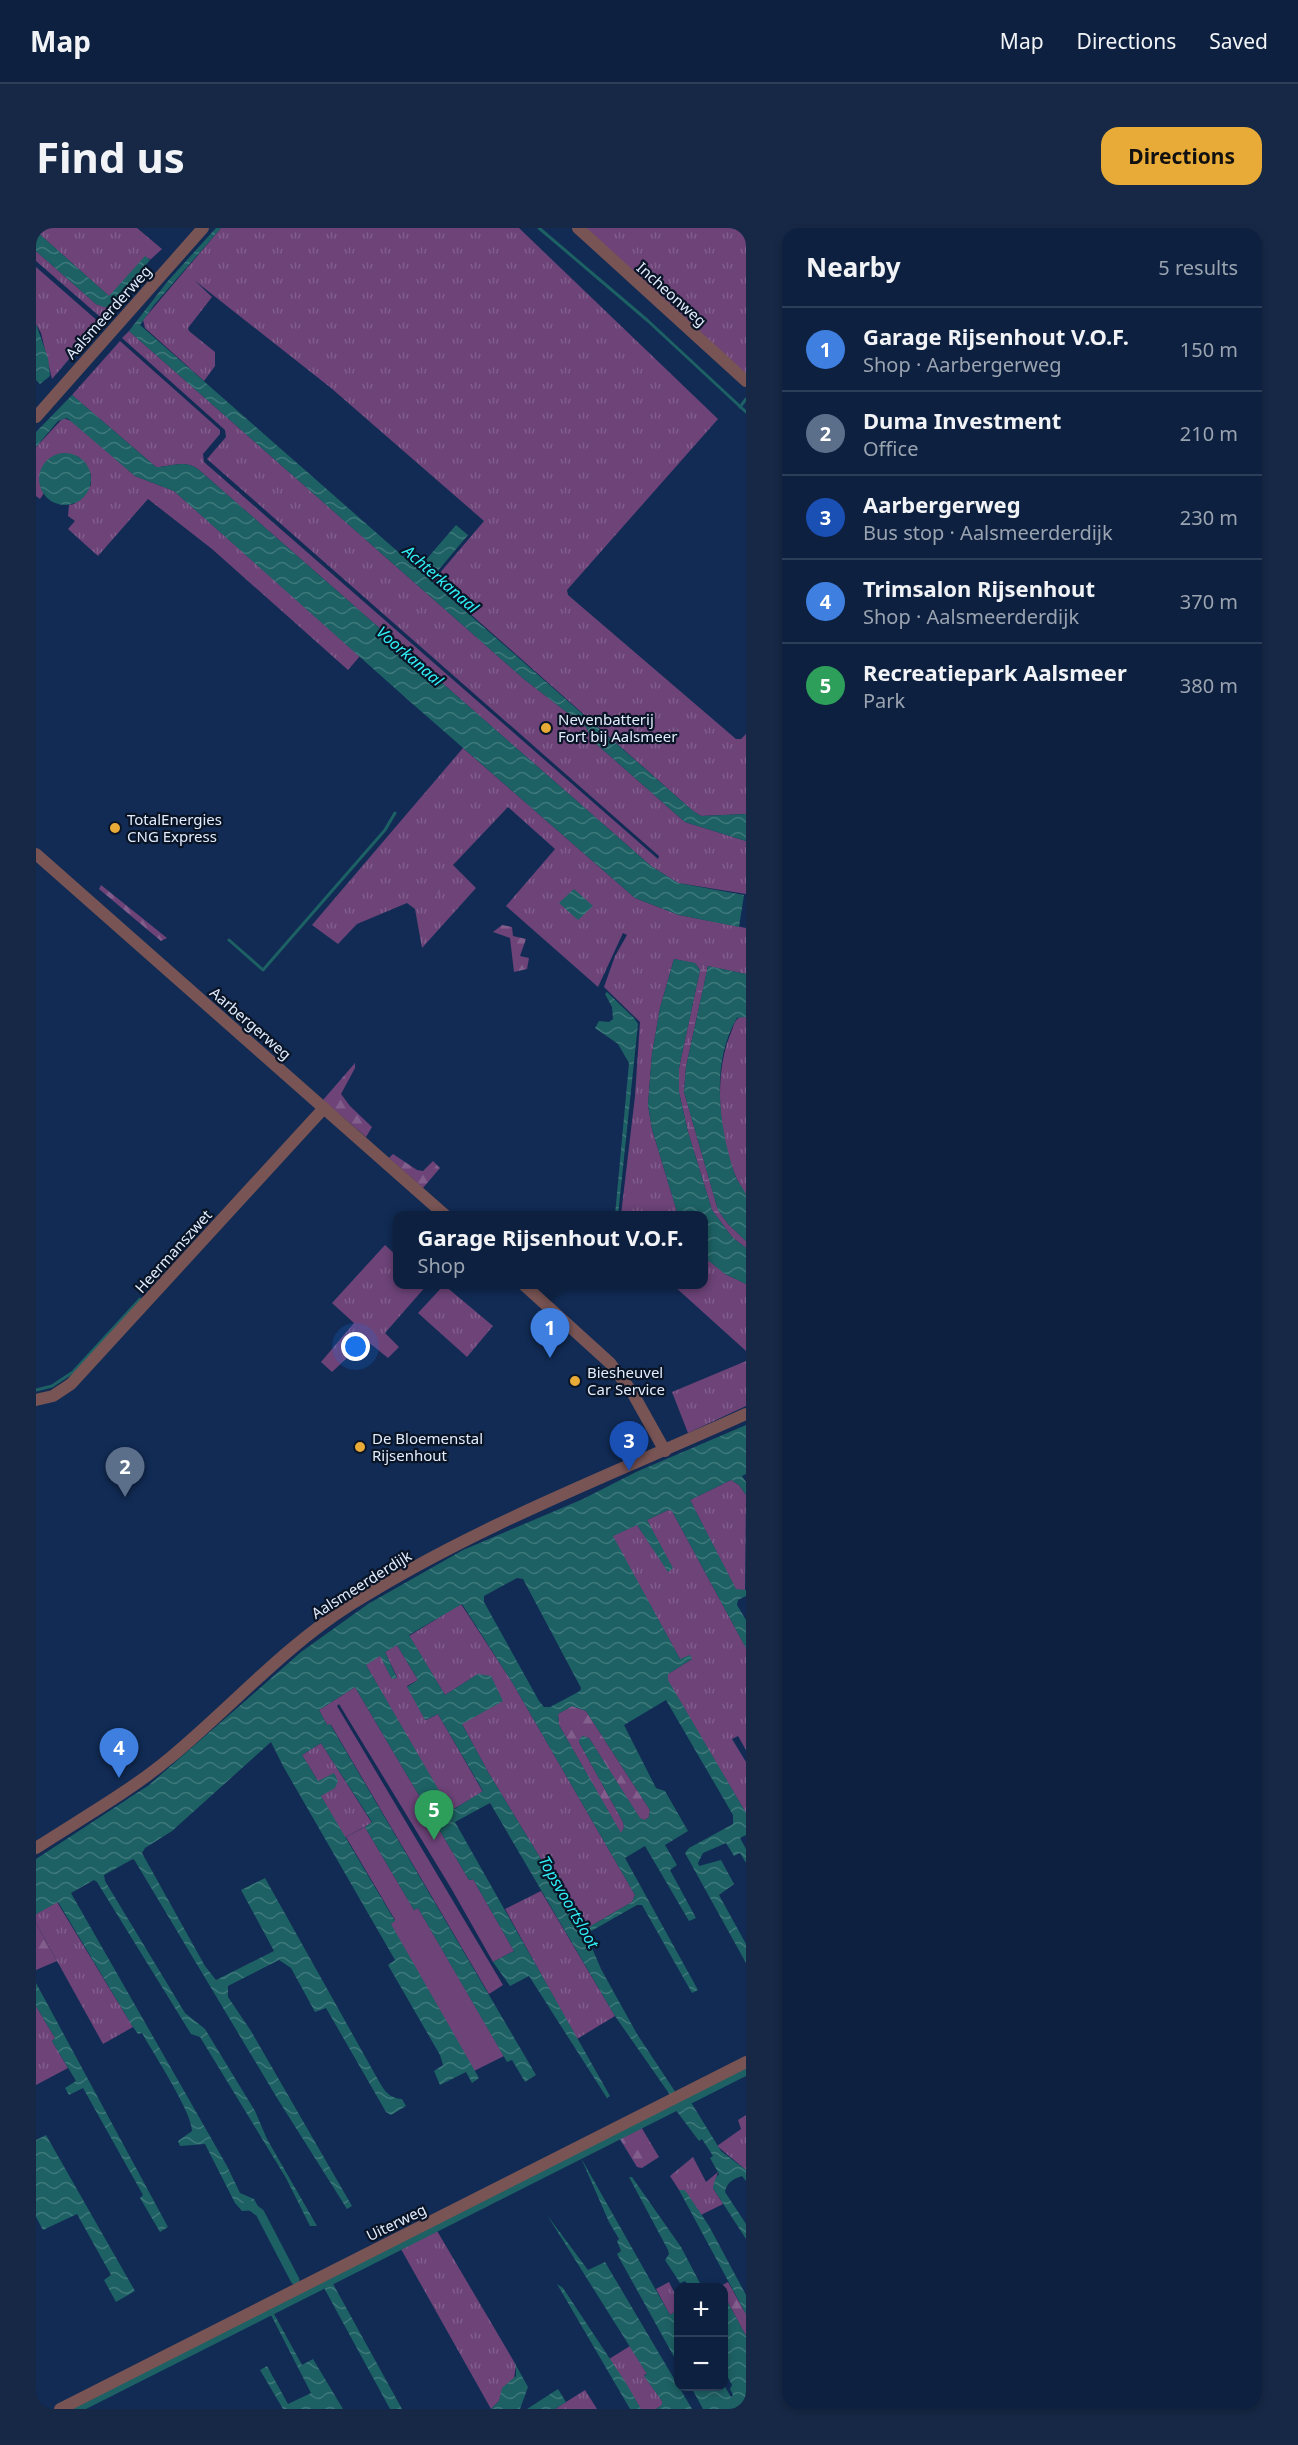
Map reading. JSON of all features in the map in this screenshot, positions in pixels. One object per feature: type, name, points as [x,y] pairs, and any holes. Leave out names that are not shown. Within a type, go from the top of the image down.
[{"type":"street","name":"Aalsmeerderweg","points":[[36,417],[203,228]]},
{"type":"street","name":"Incheonweg","points":[[578,228],[746,381]]},
{"type":"street","name":"Aarbergerweg","points":[[36,854],[441,1211]]},
{"type":"street","name":"Heermanszwet","points":[[36,1400],[53,1396],[71,1384],[324,1108]]},
{"type":"street","points":[[529,1289],[610,1363],[638,1401],[665,1451]]},
{"type":"street","name":"Aalsmeerderdijk","points":[[36,1848],[124,1793],[172,1756],[262,1674],[349,1606],[428,1559],[484,1530],[746,1414]]},
{"type":"street","name":"Uiterweg","points":[[60,2409],[746,2062]]},
{"type":"green space","points":[[36,228],[137,228],[162,249],[150,260],[149,258],[109,296],[36,231]]},
{"type":"green space","points":[[221,228],[519,228],[718,419],[567,590],[568,595],[736,739],[741,739],[746,734],[746,814],[701,816],[693,811],[433,581],[484,521],[331,388],[194,280],[212,297],[188,328],[215,352],[215,366],[204,381],[145,328],[143,320]]},
{"type":"green space","points":[[585,228],[746,228],[746,375]]},
{"type":"green space","points":[[36,251],[96,304],[109,308],[111,316],[105,321],[36,261]]},
{"type":"green space","points":[[36,267],[100,323],[52,379],[41,333],[36,324]]},
{"type":"green space","points":[[129,331],[525,680],[586,727],[593,741],[685,822],[746,841],[746,894],[678,883],[651,866],[198,469],[187,464],[156,467],[72,395],[120,341],[220,430],[220,434],[203,454],[204,462],[658,859],[659,856],[207,459],[226,437],[225,430],[122,338]]},
{"type":"green space","points":[[63,418],[74,422],[135,476],[174,491],[360,656],[348,670],[212,549],[148,499],[98,556],[68,529],[75,521],[68,516],[69,505],[74,504],[91,485],[91,474],[79,457],[64,453],[49,459],[44,493],[40,499],[36,496],[36,447]]},
{"type":"green space","points":[[463,748],[635,898],[679,915],[746,928],[746,974],[674,959],[660,1008],[652,1054],[648,1105],[652,1129],[677,1211],[621,1211],[635,1096],[640,1022],[604,987],[615,956],[627,935],[623,933],[598,987],[506,906],[555,849],[508,807],[453,865],[476,888],[422,948],[415,909],[407,903],[357,924],[338,944],[312,925]]},
{"type":"green space","points":[[448,869],[453,877],[428,904],[421,901],[434,883],[437,871]]},
{"type":"green space","points":[[101,885],[167,938],[161,941],[99,889]]},
{"type":"green space","points":[[502,925],[512,927],[513,936],[526,939],[520,956],[529,958],[527,969],[514,972],[510,938],[493,932]]},
{"type":"green space","points":[[695,963],[708,966],[686,1067],[684,1092],[718,1210],[728,1224],[746,1241],[746,1248],[732,1237],[712,1210],[688,1132],[679,1092],[679,1068],[700,970]]},
{"type":"green space","points":[[742,1016],[746,1017],[746,1195],[737,1179],[724,1139],[720,1095],[724,1053],[734,1024]]},
{"type":"green space","points":[[355,1063],[355,1068],[341,1094],[372,1127],[366,1137],[323,1100]]},
{"type":"green space","points":[[393,1154],[417,1170],[423,1171],[433,1161],[440,1168],[423,1188],[389,1158]]},
{"type":"green space","points":[[385,1245],[393,1252],[393,1289],[424,1289],[385,1333],[399,1347],[388,1358],[366,1340],[332,1372],[321,1362],[354,1323],[332,1303]]},
{"type":"green space","points":[[708,1260],[725,1274],[746,1284],[746,1351],[677,1289],[708,1289]]},
{"type":"green space","points":[[440,1289],[449,1289],[493,1326],[467,1357],[418,1313]]},
{"type":"green space","points":[[746,1361],[746,1406],[688,1433],[672,1392]]},
{"type":"green space","points":[[731,1480],[739,1485],[746,1495],[745,1590],[736,1590],[690,1500]]},
{"type":"green space","points":[[668,1510],[672,1511],[746,1648],[746,1750],[738,1736],[732,1739],[746,1762],[746,1813],[667,1680],[668,1674],[692,1659],[680,1659],[612,1536],[637,1525],[668,1571],[672,1568],[647,1520]]},
{"type":"green space","points":[[461,1604],[512,1682],[635,1895],[632,1902],[584,1930],[488,1772],[462,1724],[478,1674],[445,1695],[409,1636]]},
{"type":"green space","points":[[397,1645],[418,1680],[407,1686],[426,1720],[438,1714],[483,1792],[450,1811],[366,1665],[380,1655],[392,1679],[397,1677],[385,1652]]},
{"type":"green space","points":[[355,1687],[469,1880],[473,1879],[514,1951],[493,1962],[451,1888],[339,1704],[337,1706],[503,1985],[489,1994],[331,1725],[327,1725],[319,1710]]},
{"type":"green space","points":[[572,1706],[586,1711],[650,1810],[649,1817],[645,1820],[640,1819],[589,1738],[579,1742],[623,1822],[624,1827],[621,1834],[559,1725],[558,1714]]},
{"type":"green space","points":[[321,1743],[372,1823],[344,1838],[321,1796],[318,1781],[302,1755]]},
{"type":"green space","points":[[365,1827],[414,1910],[418,1908],[504,2056],[474,2071],[390,1924],[395,1920],[346,1837]]},
{"type":"green space","points":[[541,1891],[615,2016],[577,2039],[505,1909]]},
{"type":"green space","points":[[57,1902],[133,2027],[103,2044],[36,1923],[36,1914]]},
{"type":"green space","points":[[36,1923],[57,1961],[36,1970]]},
{"type":"green space","points":[[36,2006],[55,2038],[52,2041],[68,2068],[36,2085]]},
{"type":"green space","points":[[746,2115],[746,2170],[717,2146],[741,2129],[738,2120]]},
{"type":"green space","points":[[637,2120],[659,2157],[642,2168],[637,2167],[615,2131]]},
{"type":"green space","points":[[693,2157],[706,2182],[718,2172],[713,2188],[723,2204],[701,2215],[684,2190],[679,2190],[670,2176]]},
{"type":"green space","points":[[433,2224],[516,2365],[514,2379],[505,2386],[499,2401],[491,2409],[397,2242]]},
{"type":"green space","points":[[669,2282],[674,2292],[674,2312],[670,2315],[656,2289]]},
{"type":"green space","points":[[728,2282],[746,2314],[746,2336],[728,2302]]},
{"type":"green space","points":[[630,2346],[647,2374],[644,2375],[662,2401],[662,2405],[656,2409],[641,2409],[609,2359]]},
{"type":"green space","points":[[585,2390],[597,2409],[555,2409]]},
{"type":"water","points":[[216,228],[221,228],[154,305],[140,325],[693,811],[701,816],[746,814],[746,841],[685,822],[593,741],[586,727],[525,680],[129,331],[167,282]]},
{"type":"water","points":[[36,231],[109,296],[145,256],[150,260],[110,307],[104,307],[96,304],[36,251]]},
{"type":"water","points":[[36,324],[48,358],[50,376],[40,384],[36,380]]},
{"type":"water","name":"Voorkanaal","points":[[72,395],[156,467],[187,464],[198,469],[651,866],[678,883],[744,895],[739,927],[679,915],[635,898],[174,491],[135,476],[67,418],[58,421],[36,447],[36,432]]},
{"type":"water","points":[[65,453],[75,455],[83,461],[89,469],[91,479],[89,489],[83,497],[75,503],[65,505],[55,503],[47,497],[41,489],[39,479],[41,469],[47,461],[55,455]]},
{"type":"water","points":[[456,525],[468,535],[436,573],[424,562]]},
{"type":"water","points":[[574,889],[593,906],[578,920],[559,903]]},
{"type":"water","points":[[674,959],[695,963],[700,970],[679,1068],[679,1092],[688,1132],[712,1210],[732,1237],[746,1248],[746,1284],[725,1274],[708,1260],[708,1211],[677,1211],[652,1129],[648,1105],[652,1054],[660,1008]]},
{"type":"water","points":[[708,966],[746,974],[746,1017],[737,1018],[729,1036],[720,1075],[720,1096],[721,1117],[729,1157],[736,1178],[746,1195],[746,1241],[728,1224],[718,1210],[684,1092],[686,1067]]},
{"type":"water","points":[[607,992],[638,1024],[618,1211],[615,1211],[629,1063],[618,1044],[595,1028],[599,1021],[609,1022],[613,1019],[612,1007],[605,994]]},
{"type":"water","points":[[746,1425],[746,1474],[742,1476],[746,1482],[746,1495],[739,1485],[731,1480],[690,1500],[736,1589],[746,1590],[746,1596],[738,1600],[737,1605],[746,1620],[746,1648],[672,1511],[668,1510],[647,1520],[673,1568],[668,1572],[637,1525],[613,1536],[680,1659],[690,1655],[692,1659],[668,1674],[668,1680],[746,1813],[746,1835],[740,1838],[746,1849],[746,1863],[740,1853],[734,1856],[726,1843],[703,1853],[698,1863],[699,1866],[721,1860],[734,1884],[719,1895],[746,1944],[746,1963],[685,1853],[689,1848],[733,1824],[733,1815],[666,1700],[624,1725],[656,1788],[665,1791],[688,1831],[665,1845],[677,1865],[670,1870],[696,1918],[689,1921],[645,1846],[625,1858],[698,1990],[692,1993],[642,1905],[637,1905],[586,1934],[601,1969],[637,2034],[680,2099],[689,2099],[721,2151],[746,2170],[746,2181],[742,2176],[736,2178],[729,2183],[725,2192],[746,2224],[746,2239],[713,2188],[719,2174],[710,2158],[713,2156],[702,2139],[699,2141],[672,2105],[675,2102],[615,2016],[490,1803],[455,1822],[610,2096],[607,2098],[529,1976],[510,1986],[493,1962],[514,1951],[473,1879],[469,1880],[355,1687],[319,1710],[327,1725],[330,1724],[536,2075],[525,2082],[512,2060],[507,2062],[418,1908],[414,1910],[365,1827],[372,1822],[321,1743],[302,1755],[318,1781],[334,1773],[338,1781],[335,1788],[321,1796],[395,1921],[391,1924],[479,2078],[472,2083],[466,2072],[440,2085],[434,2071],[443,2065],[440,2055],[388,1965],[395,1960],[271,1742],[172,1831],[145,1848],[142,1853],[205,1966],[216,1980],[274,1951],[241,1890],[265,1878],[381,2085],[393,2097],[402,2099],[406,2106],[391,2115],[386,2112],[326,2008],[315,2012],[291,1968],[279,1960],[228,1986],[228,1997],[251,2031],[352,2206],[347,2209],[277,2098],[135,1861],[133,1859],[104,1875],[105,1881],[185,2013],[205,2029],[255,2111],[267,2139],[317,2226],[310,2226],[286,2178],[200,2037],[191,2034],[97,1882],[94,1880],[71,1893],[227,2166],[240,2193],[254,2199],[260,2210],[242,2211],[235,2203],[205,2144],[180,2146],[178,2141],[192,2131],[186,2110],[142,2033],[138,2034],[133,2027],[58,1902],[36,1914],[36,1859],[149,1785],[301,1652],[368,1604],[463,1550],[583,1499],[636,1472]],"holes":[[[517,1578],[523,1579],[581,1688],[580,1691],[550,1707],[544,1707],[484,1602],[484,1596]],[[462,1604],[512,1682],[635,1895],[632,1902],[584,1930],[488,1772],[462,1724],[503,1701],[491,1676],[478,1674],[445,1695],[409,1635]],[[397,1645],[418,1680],[407,1687],[425,1720],[438,1714],[483,1791],[451,1811],[366,1665],[380,1656],[392,1679],[397,1678],[385,1652]],[[572,1706],[586,1711],[650,1810],[649,1817],[645,1820],[640,1818],[589,1738],[583,1736],[579,1742],[623,1822],[624,1827],[621,1833],[559,1725],[558,1714]]]},
{"type":"water","points":[[36,1983],[168,2227],[160,2232],[140,2198],[143,2195],[83,2088],[69,2095],[65,2088],[76,2081],[52,2041],[55,2038],[36,2006]]},
{"type":"water","points":[[46,2135],[135,2291],[116,2302],[104,2280],[111,2275],[77,2214],[43,2230],[36,2217],[36,2140]]},
{"type":"water","points":[[581,2158],[670,2315],[674,2312],[674,2357],[617,2254],[621,2251],[617,2241],[619,2239],[609,2222]]},
{"type":"water","points":[[629,2177],[632,2177],[681,2247],[700,2283],[685,2281],[680,2283],[665,2260],[669,2254]]},
{"type":"water","points":[[679,2190],[687,2193],[709,2226],[746,2295],[746,2314]]},
{"type":"water","points":[[547,2215],[588,2270],[605,2262],[674,2379],[674,2391],[681,2391],[692,2409],[656,2409],[662,2405],[662,2401],[644,2376],[647,2374]]},
{"type":"water","points":[[332,2282],[402,2409],[390,2409],[323,2286]]},
{"type":"water","points":[[557,2284],[563,2288],[641,2409],[630,2409]]},
{"type":"water","points":[[728,2302],[746,2336],[746,2409],[703,2409],[693,2391],[728,2391],[731,2397],[733,2395],[730,2389],[732,2385],[728,2378]]},
{"type":"water","points":[[274,2314],[302,2365],[313,2359],[343,2409],[283,2409],[260,2370],[267,2366],[288,2404],[311,2393],[271,2315]]},
{"type":"water","points":[[513,2360],[528,2387],[520,2409],[491,2409],[499,2401],[502,2388],[516,2376]]},
{"type":"water","points":[[558,2389],[566,2402],[555,2409],[527,2409]]},
{"type":"waterway","points":[[539,228],[647,320],[746,412]]},
{"type":"waterway","points":[[740,407],[746,399]]},
{"type":"waterway","points":[[229,940],[263,970],[385,830],[395,813]]},
{"type":"waterway","points":[[36,1390],[52,1386],[73,1372],[140,1299]]},
{"type":"waterway","points":[[76,2409],[746,2071]]},
{"type":"waterway","points":[[248,2204],[260,2213],[295,2280]]},
{"type":"place","name":"Nevenbatterij Fort bij Aalsmeer","points":[[546,728]]},
{"type":"place","name":"TotalEnergies CNG Express","points":[[115,828]]},
{"type":"place","name":"Garage Rijsenhout V.O.F.","points":[[550,1358]]},
{"type":"place","name":"Biesheuvel Car Service","points":[[575,1381]]},
{"type":"place","name":"De Bloemenstal Rijsenhout","points":[[360,1447]]},
{"type":"place","name":"Aarbergerweg","points":[[629,1471]]},
{"type":"place","name":"Duma Investment","points":[[125,1497]]},
{"type":"place","name":"Trimsalon Rijsenhout","points":[[119,1778]]},
{"type":"place","name":"Recreatiepark Aalsmeer","points":[[434,1840]]},
{"type":"water label","name":"Achterkanaal","points":[[441,579]]},
{"type":"water label","name":"Topsvoortsloot","points":[[569,1902]]}]
